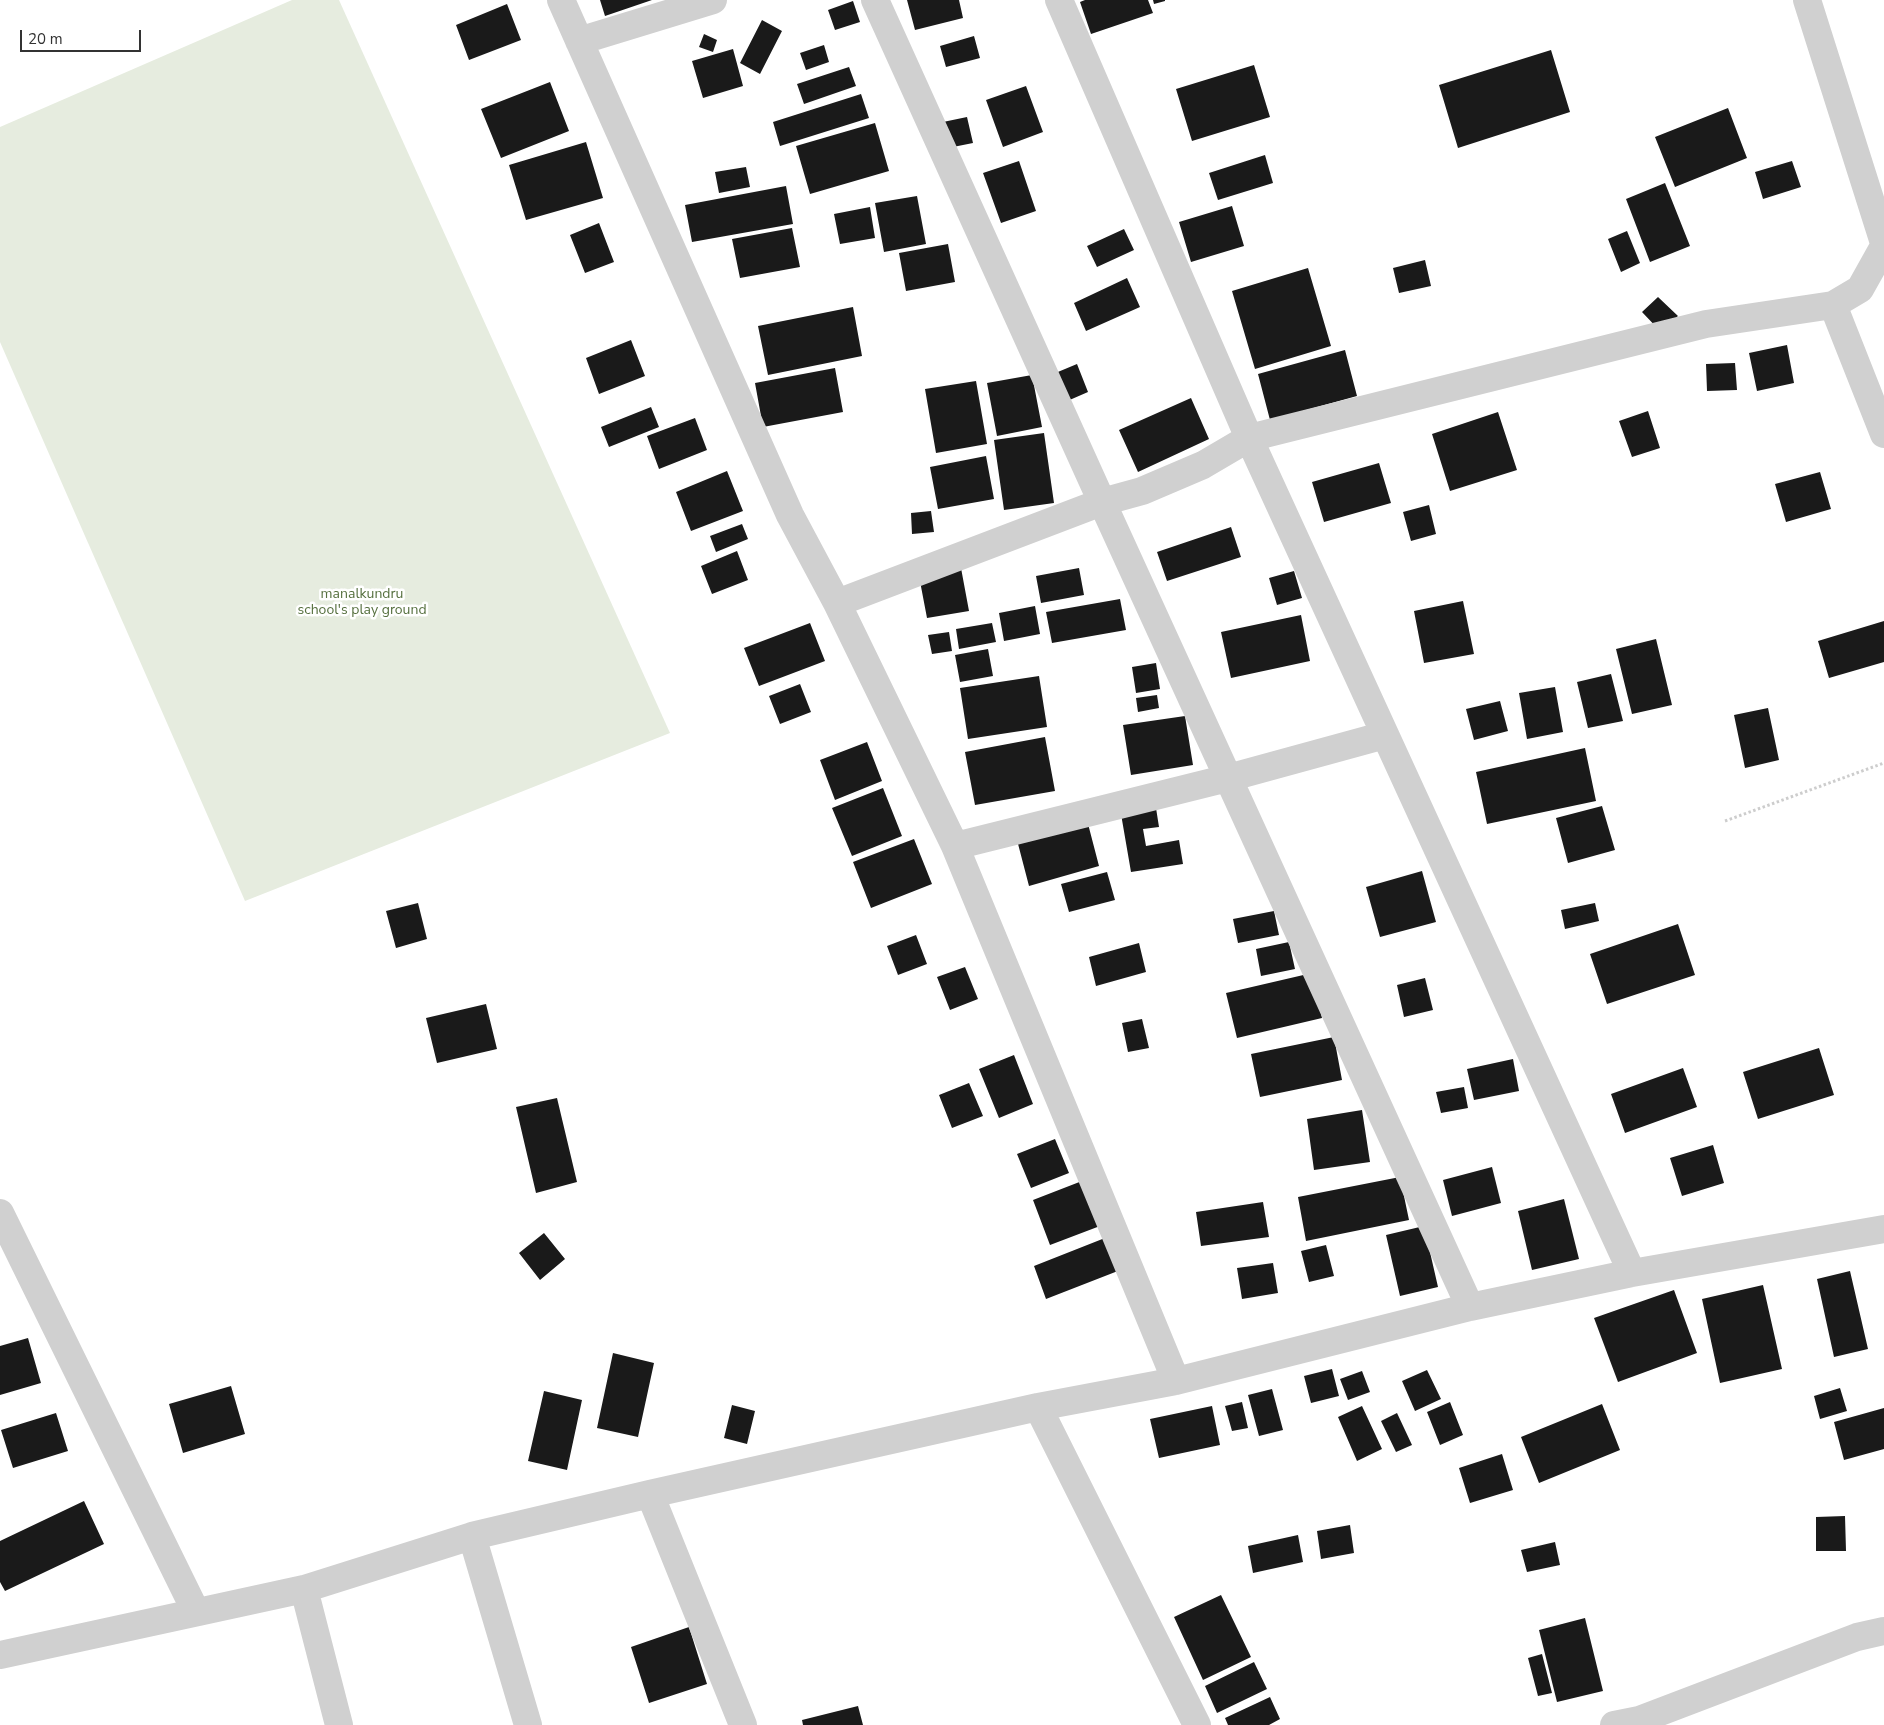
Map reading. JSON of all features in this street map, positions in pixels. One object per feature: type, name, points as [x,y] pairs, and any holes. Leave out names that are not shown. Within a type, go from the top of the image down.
[{"type":"street","points":[[561,0],[790,515],[837,603],[955,846],[1176,1381]]},
{"type":"street","points":[[579,41],[713,0]]},
{"type":"street","points":[[875,0],[1102,502],[1470,1306]]},
{"type":"street","points":[[1059,0],[1249,438],[1632,1274]]},
{"type":"street","points":[[837,603],[1102,502],[1142,491],[1203,465],[1249,438],[1706,324],[1833,305],[1860,289],[1884,245],[1807,0]]},
{"type":"street","points":[[1833,305],[1884,434]]},
{"type":"street","points":[[955,846],[1228,778],[1385,735]]},
{"type":"street","points":[[0,1212],[196,1612]]},
{"type":"street","points":[[0,1655],[304,1589],[472,1536],[1038,1406],[1176,1381],[1470,1306],[1632,1274],[1884,1229]]},
{"type":"street","points":[[1038,1406],[1196,1725]]},
{"type":"street","points":[[650,1494],[743,1725]]},
{"type":"street","points":[[472,1536],[528,1725]]},
{"type":"street","points":[[304,1589],[339,1725]]},
{"type":"street","points":[[1614,1725],[1639,1720],[1857,1636],[1884,1631]]},
{"type":"path","points":[[1725,821],[1884,763]]},
{"type":"green space","name":"manalkundru school's play ground","points":[[292,0],[339,0],[670,733],[245,901],[0,342],[0,127]]},
{"type":"building","points":[[600,0],[652,0],[605,16]]},
{"type":"building","points":[[907,0],[959,0],[963,18],[915,30]]},
{"type":"building","points":[[1085,0],[1148,0],[1153,13],[1091,34],[1080,2]]},
{"type":"building","points":[[1153,0],[1165,0],[1165,1],[1154,4]]},
{"type":"building","points":[[853,1],[860,22],[835,30],[828,10]]},
{"type":"building","points":[[507,4],[521,40],[469,60],[456,25]]},
{"type":"building","points":[[762,20],[782,31],[760,74],[740,63]]},
{"type":"building","points":[[704,34],[717,40],[713,52],[699,47]]},
{"type":"building","points":[[974,36],[980,58],[946,67],[940,46]]},
{"type":"building","points":[[824,45],[829,62],[806,70],[800,53]]},
{"type":"building","points":[[733,49],[743,86],[703,98],[692,61]]},
{"type":"building","points":[[1551,50],[1570,112],[1458,148],[1439,85]]},
{"type":"building","points":[[1254,65],[1270,117],[1192,141],[1176,89]]},
{"type":"building","points":[[849,67],[856,86],[804,104],[797,84]]},
{"type":"building","points":[[550,82],[569,131],[501,158],[481,109]]},
{"type":"building","points":[[1026,86],[1043,132],[1003,147],[986,100]]},
{"type":"building","points":[[861,94],[869,118],[780,146],[773,122]]},
{"type":"building","points":[[1728,108],[1747,158],[1675,187],[1655,137]]},
{"type":"building","points":[[967,117],[973,143],[948,148],[943,122]]},
{"type":"building","points":[[875,123],[889,171],[810,194],[796,146]]},
{"type":"building","points":[[586,142],[603,198],[526,220],[509,165]]},
{"type":"building","points":[[1265,155],[1273,183],[1218,200],[1209,173]]},
{"type":"building","points":[[1019,161],[1036,211],[1001,223],[983,173]]},
{"type":"building","points":[[1792,161],[1801,187],[1763,199],[1755,172]]},
{"type":"building","points":[[746,167],[750,187],[719,193],[715,172]]},
{"type":"building","points":[[1665,183],[1690,246],[1650,262],[1626,199]]},
{"type":"building","points":[[786,186],[793,224],[692,242],[685,205]]},
{"type":"building","points":[[917,196],[926,244],[884,252],[875,203]]},
{"type":"building","points":[[1232,206],[1244,246],[1191,262],[1179,222]]},
{"type":"building","points":[[870,207],[875,238],[840,244],[834,214]]},
{"type":"building","points":[[599,223],[614,262],[585,273],[570,235]]},
{"type":"building","points":[[792,228],[800,267],[740,278],[732,239]]},
{"type":"building","points":[[1124,229],[1134,250],[1097,267],[1087,246]]},
{"type":"building","points":[[1627,231],[1640,263],[1621,272],[1608,239]]},
{"type":"building","points":[[948,244],[955,282],[906,291],[899,253]]},
{"type":"building","points":[[1425,260],[1431,286],[1399,293],[1393,268]]},
{"type":"building","points":[[1308,268],[1331,346],[1255,369],[1232,291]]},
{"type":"building","points":[[1127,278],[1140,307],[1086,331],[1074,303]]},
{"type":"building","points":[[1658,297],[1678,316],[1661,332],[1642,312]]},
{"type":"building","points":[[853,307],[862,356],[768,375],[758,326]]},
{"type":"building","points":[[631,340],[645,376],[599,394],[586,358]]},
{"type":"building","points":[[1787,345],[1794,383],[1757,391],[1749,353]]},
{"type":"building","points":[[1345,350],[1357,396],[1270,420],[1258,374]]},
{"type":"building","points":[[1735,363],[1737,390],[1707,391],[1706,364]]},
{"type":"building","points":[[1077,364],[1088,392],[1065,402],[1053,374]]},
{"type":"building","points":[[835,368],[843,412],[763,427],[755,383]]},
{"type":"building","points":[[1032,375],[1042,427],[997,436],[987,383]]},
{"type":"building","points":[[976,381],[987,444],[936,453],[925,389]]},
{"type":"building","points":[[1191,398],[1209,439],[1138,472],[1119,430]]},
{"type":"building","points":[[651,407],[659,427],[609,447],[601,427]]},
{"type":"building","points":[[1648,411],[1660,448],[1632,457],[1619,421]]},
{"type":"building","points":[[1498,412],[1517,470],[1450,491],[1432,434]]},
{"type":"building","points":[[695,418],[707,450],[659,469],[647,436]]},
{"type":"building","points":[[1044,433],[1054,503],[1004,510],[994,440]]},
{"type":"building","points":[[986,456],[994,499],[938,509],[930,467]]},
{"type":"building","points":[[1379,463],[1391,503],[1324,522],[1312,482]]},
{"type":"building","points":[[727,471],[743,511],[691,531],[676,492]]},
{"type":"building","points":[[1820,472],[1831,509],[1786,522],[1775,484]]},
{"type":"building","points":[[1429,505],[1436,534],[1411,541],[1403,512]]},
{"type":"building","points":[[931,511],[934,532],[912,534],[911,513]]},
{"type":"building","points":[[742,524],[748,539],[716,552],[710,536]]},
{"type":"building","points":[[1231,527],[1241,557],[1167,581],[1157,552]]},
{"type":"building","points":[[737,551],[748,580],[712,594],[701,566]]},
{"type":"building","points":[[961,568],[969,611],[927,618],[919,576]]},
{"type":"building","points":[[1079,568],[1084,595],[1041,603],[1036,576]]},
{"type":"building","points":[[1294,571],[1302,598],[1277,605],[1269,578]]},
{"type":"building","points":[[1120,599],[1126,630],[1052,643],[1046,612]]},
{"type":"building","points":[[1463,601],[1474,654],[1424,663],[1414,611]]},
{"type":"building","points":[[1035,606],[1040,634],[1004,641],[999,613]]},
{"type":"building","points":[[1301,615],[1310,661],[1231,678],[1221,632]]},
{"type":"building","points":[[1884,621],[1884,662],[1829,678],[1818,641]]},
{"type":"building","points":[[810,623],[825,661],[759,686],[744,648]]},
{"type":"building","points":[[992,623],[996,642],[959,649],[956,629]]},
{"type":"building","points":[[949,632],[952,651],[932,654],[928,635]]},
{"type":"building","points":[[1656,639],[1672,705],[1632,714],[1616,649]]},
{"type":"building","points":[[988,649],[993,676],[960,682],[955,655]]},
{"type":"building","points":[[1156,663],[1160,689],[1136,693],[1132,667]]},
{"type":"building","points":[[1611,674],[1623,721],[1588,728],[1577,682]]},
{"type":"building","points":[[1039,676],[1047,727],[968,739],[960,688]]},
{"type":"building","points":[[800,684],[811,712],[780,724],[769,696]]},
{"type":"building","points":[[1555,687],[1563,732],[1527,739],[1519,693]]},
{"type":"building","points":[[1157,695],[1159,708],[1138,712],[1136,698]]},
{"type":"building","points":[[1500,701],[1508,731],[1474,740],[1466,709]]},
{"type":"building","points":[[1768,708],[1779,760],[1745,768],[1734,715]]},
{"type":"building","points":[[1185,716],[1193,765],[1131,775],[1123,725]]},
{"type":"building","points":[[1045,737],[1055,791],[975,805],[965,752]]},
{"type":"building","points":[[867,742],[882,781],[835,800],[820,760]]},
{"type":"building","points":[[1585,748],[1596,801],[1487,824],[1476,772]]},
{"type":"building","points":[[883,788],[902,836],[852,856],[832,808]]},
{"type":"building","points":[[1602,806],[1615,850],[1568,863],[1556,818]]},
{"type":"building","points":[[1156,808],[1159,827],[1143,829],[1146,846],[1179,840],[1183,864],[1131,872],[1121,814]]},
{"type":"building","points":[[1087,820],[1099,866],[1029,886],[1017,840]]},
{"type":"building","points":[[914,839],[932,884],[871,908],[853,862]]},
{"type":"building","points":[[1422,871],[1436,922],[1380,937],[1366,887]]},
{"type":"building","points":[[1107,872],[1115,900],[1069,912],[1061,884]]},
{"type":"building","points":[[418,903],[427,939],[396,948],[386,911]]},
{"type":"building","points":[[1595,903],[1599,921],[1565,929],[1561,910]]},
{"type":"building","points":[[1274,911],[1279,935],[1238,943],[1233,919]]},
{"type":"building","points":[[1678,924],[1695,975],[1607,1004],[1590,954]]},
{"type":"building","points":[[916,935],[927,964],[898,975],[887,946]]},
{"type":"building","points":[[1289,942],[1295,969],[1261,976],[1256,949]]},
{"type":"building","points":[[1139,943],[1146,972],[1096,986],[1089,957]]},
{"type":"building","points":[[965,967],[978,999],[950,1010],[937,977]]},
{"type":"building","points":[[1312,973],[1322,1018],[1237,1038],[1226,993]]},
{"type":"building","points":[[1425,978],[1433,1010],[1404,1017],[1397,985]]},
{"type":"building","points":[[486,1004],[497,1049],[437,1063],[426,1018]]},
{"type":"building","points":[[1142,1019],[1149,1048],[1128,1052],[1122,1023]]},
{"type":"building","points":[[1334,1037],[1342,1080],[1260,1097],[1251,1054]]},
{"type":"building","points":[[1819,1048],[1834,1095],[1758,1119],[1743,1072]]},
{"type":"building","points":[[1014,1055],[1033,1104],[999,1118],[979,1069]]},
{"type":"building","points":[[1513,1059],[1519,1091],[1474,1100],[1467,1069]]},
{"type":"building","points":[[1683,1068],[1697,1107],[1625,1133],[1611,1094]]},
{"type":"building","points":[[969,1083],[983,1116],[952,1128],[939,1095]]},
{"type":"building","points":[[1464,1087],[1468,1108],[1441,1113],[1436,1092]]},
{"type":"building","points":[[557,1098],[577,1182],[536,1193],[516,1107]]},
{"type":"building","points":[[1362,1110],[1370,1162],[1314,1170],[1307,1119]]},
{"type":"building","points":[[1055,1139],[1069,1173],[1031,1188],[1017,1154]]},
{"type":"building","points":[[1713,1145],[1724,1183],[1682,1196],[1670,1158]]},
{"type":"building","points":[[1492,1167],[1501,1203],[1452,1216],[1443,1180]]},
{"type":"building","points":[[1400,1177],[1409,1220],[1306,1241],[1298,1197]]},
{"type":"building","points":[[1082,1181],[1100,1226],[1050,1245],[1033,1200]]},
{"type":"building","points":[[1564,1199],[1579,1259],[1532,1270],[1518,1211]]},
{"type":"building","points":[[1263,1202],[1269,1237],[1201,1246],[1196,1212]]},
{"type":"building","points":[[1424,1226],[1438,1287],[1400,1296],[1386,1235]]},
{"type":"building","points":[[544,1233],[565,1259],[540,1280],[519,1253]]},
{"type":"building","points":[[1110,1236],[1123,1269],[1046,1299],[1034,1266]]},
{"type":"building","points":[[1326,1245],[1334,1276],[1309,1282],[1301,1251]]},
{"type":"building","points":[[1273,1263],[1278,1293],[1242,1299],[1237,1268]]},
{"type":"building","points":[[1850,1271],[1868,1349],[1834,1357],[1817,1279]]},
{"type":"building","points":[[1763,1285],[1782,1369],[1720,1383],[1702,1299]]},
{"type":"building","points":[[1674,1290],[1697,1353],[1618,1382],[1594,1318]]},
{"type":"building","points":[[28,1338],[41,1383],[0,1395],[0,1346]]},
{"type":"building","points":[[613,1353],[654,1363],[638,1437],[597,1428]]},
{"type":"building","points":[[1332,1369],[1339,1396],[1311,1403],[1304,1376]]},
{"type":"building","points":[[1427,1370],[1441,1399],[1415,1411],[1402,1381]]},
{"type":"building","points":[[1362,1371],[1370,1392],[1348,1400],[1340,1379]]},
{"type":"building","points":[[231,1386],[245,1434],[183,1453],[169,1404]]},
{"type":"building","points":[[1840,1388],[1847,1411],[1820,1419],[1814,1396]]},
{"type":"building","points":[[1272,1389],[1283,1430],[1259,1436],[1248,1395]]},
{"type":"building","points":[[544,1391],[582,1400],[567,1470],[528,1461]]},
{"type":"building","points":[[1242,1402],[1248,1428],[1232,1431],[1225,1406]]},
{"type":"building","points":[[1450,1402],[1463,1435],[1440,1445],[1427,1412]]},
{"type":"building","points":[[1602,1404],[1620,1450],[1539,1483],[1521,1437]]},
{"type":"building","points":[[732,1405],[755,1411],[747,1444],[724,1438]]},
{"type":"building","points":[[1212,1406],[1220,1445],[1159,1458],[1150,1419]]},
{"type":"building","points":[[1362,1406],[1382,1449],[1357,1461],[1338,1417]]},
{"type":"building","points":[[1884,1408],[1884,1449],[1844,1460],[1834,1422]]},
{"type":"building","points":[[56,1413],[68,1451],[13,1468],[1,1430]]},
{"type":"building","points":[[1397,1413],[1412,1445],[1396,1452],[1381,1421]]},
{"type":"building","points":[[1502,1454],[1513,1490],[1470,1503],[1459,1468]]},
{"type":"building","points":[[84,1501],[104,1544],[5,1591],[0,1582],[0,1541]]},
{"type":"building","points":[[1845,1516],[1846,1551],[1816,1551],[1816,1517]]},
{"type":"building","points":[[1350,1525],[1354,1553],[1321,1559],[1317,1531]]},
{"type":"building","points":[[1298,1535],[1303,1562],[1253,1573],[1248,1546]]},
{"type":"building","points":[[1555,1542],[1560,1565],[1527,1572],[1521,1550]]},
{"type":"building","points":[[1221,1595],[1251,1657],[1203,1680],[1174,1617]]},
{"type":"building","points":[[1585,1618],[1603,1691],[1557,1702],[1539,1630]]},
{"type":"building","points":[[689,1627],[707,1684],[649,1703],[631,1647]]},
{"type":"building","points":[[1542,1654],[1552,1693],[1538,1696],[1528,1658]]},
{"type":"building","points":[[1254,1662],[1267,1689],[1217,1713],[1205,1686]]},
{"type":"building","points":[[1270,1697],[1280,1719],[1269,1725],[1228,1725],[1225,1718]]},
{"type":"building","points":[[858,1706],[863,1725],[803,1725],[802,1720]]}]
